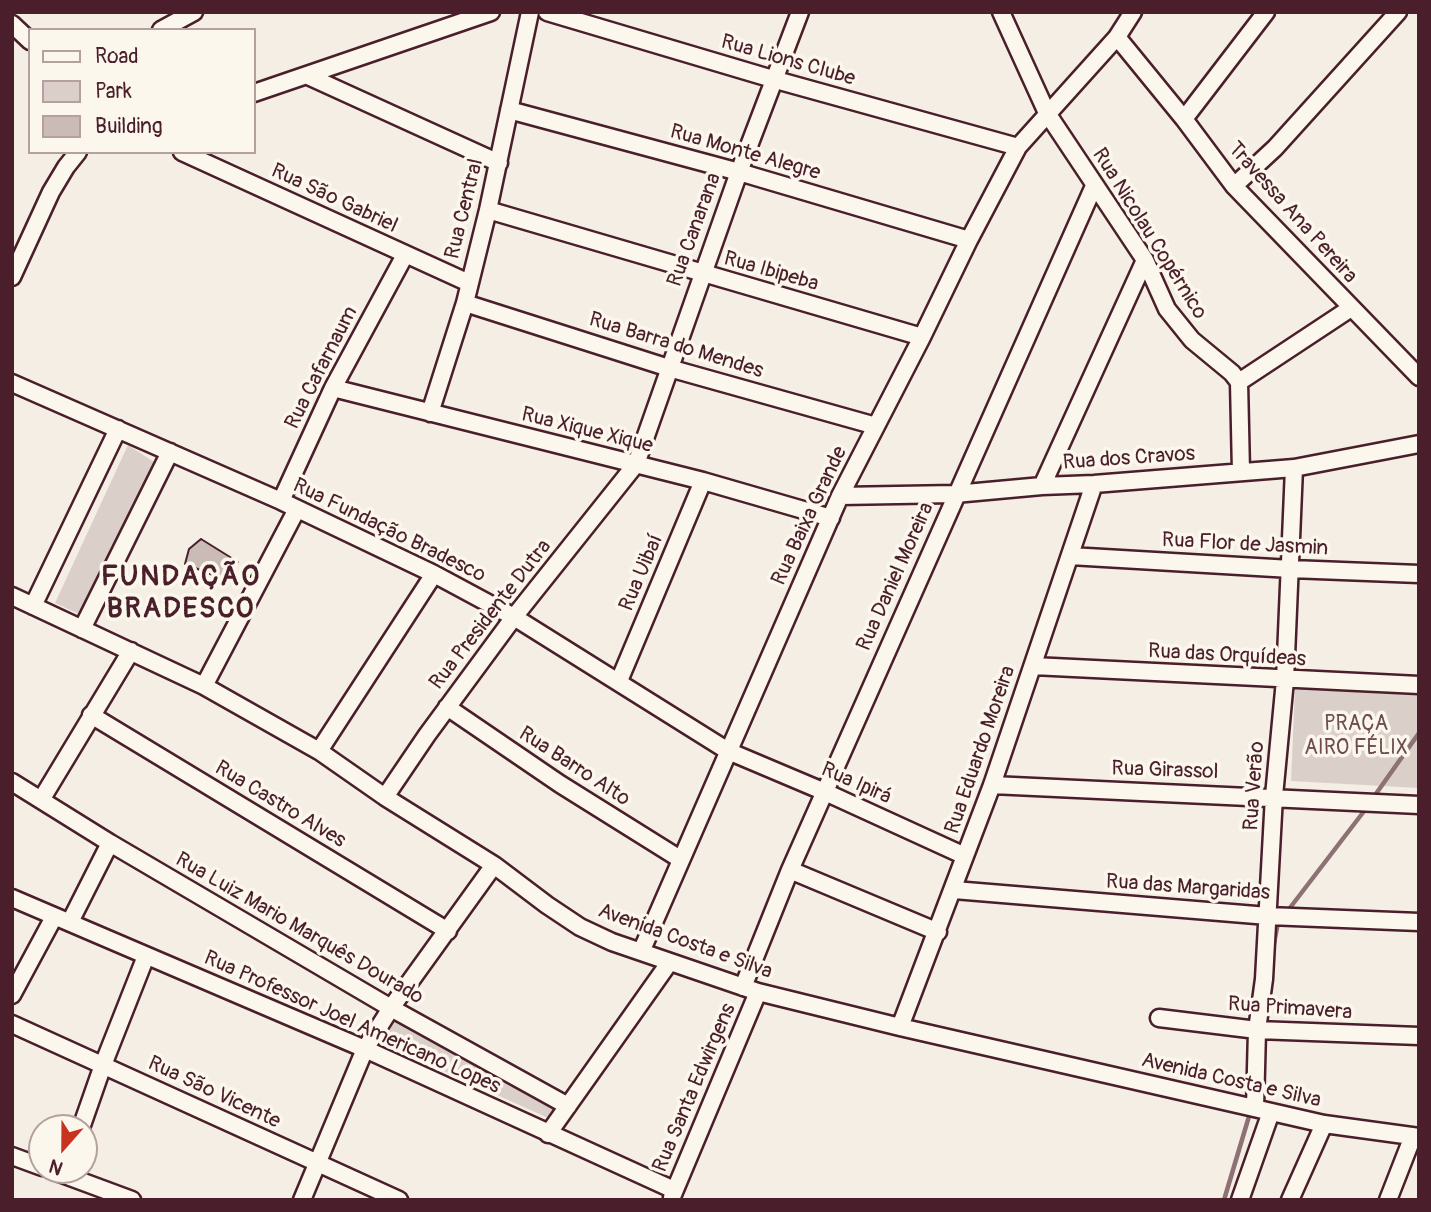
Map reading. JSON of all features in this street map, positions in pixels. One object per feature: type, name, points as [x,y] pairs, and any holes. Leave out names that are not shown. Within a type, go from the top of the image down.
[{"type":"street","points":[[165,28],[194,12]]},
{"type":"street","points":[[256,92],[491,12]]},
{"type":"street","name":"Rua Central","points":[[430,413],[465,303],[499,163],[530,12]]},
{"type":"street","name":"Rua Lions Clube","points":[[547,12],[776,80],[1018,146]]},
{"type":"street","name":"Rua Canarana","points":[[636,464],[738,172],[776,80],[800,12]]},
{"type":"street","name":"Rua Nicolau Copérnico","points":[[1001,12],[1047,113],[1144,260],[1174,319],[1192,340],[1240,382]]},
{"type":"street","name":"Rua Baixa Grande","points":[[641,952],[840,496],[922,338],[968,240],[1018,146],[1117,37],[1133,12]]},
{"type":"street","points":[[1184,119],[1266,12]]},
{"type":"street","points":[[1234,186],[1275,148],[1398,12]]},
{"type":"street","points":[[12,24],[28,39]]},
{"type":"street","name":"Travessa Ana Pereira","points":[[1117,37],[1234,186],[1419,377]]},
{"type":"street","points":[[308,76],[499,163]]},
{"type":"street","name":"Rua Monte Alegre","points":[[509,110],[738,172],[968,240]]},
{"type":"street","points":[[12,277],[51,192],[76,154]]},
{"type":"street","name":"Rua São Gabriel","points":[[186,154],[469,283]]},
{"type":"street","name":"Rua Daniel Moreira","points":[[750,990],[790,870],[1094,186]]},
{"type":"street","name":"Rua Ibipeba","points":[[488,209],[922,338]]},
{"type":"street","name":"Rua Cafarnaum","points":[[281,501],[333,388],[405,256]]},
{"type":"street","points":[[1042,486],[1144,260]]},
{"type":"street","name":"Rua Barra do Mendes","points":[[465,303],[668,368],[876,426]]},
{"type":"street","points":[[1241,472],[1240,382],[1351,308]]},
{"type":"street","name":"Rua Fundação Bradesco","points":[[12,383],[281,501],[433,574],[514,617],[728,751]]},
{"type":"street","name":"Rua Xique Xique","points":[[333,388],[703,481],[831,517]]},
{"type":"street","points":[[19,603],[117,429]]},
{"type":"street","name":"Rua dos Cravos","points":[[840,496],[955,494],[1294,468],[1419,444]]},
{"type":"street","points":[[82,629],[170,452]]},
{"type":"street","name":"Rua Presidente Dutra","points":[[386,797],[514,617],[636,464]]},
{"type":"street","name":"Rua Verão","points":[[1255,1108],[1257,1031],[1264,979],[1274,796],[1285,680],[1294,468]]},
{"type":"street","name":"Rua Uibaí","points":[[619,681],[703,481]]},
{"type":"street","name":"Rua Eduardo Moreira","points":[[900,1027],[992,785],[1094,485]]},
{"type":"street","points":[[204,686],[297,509]]},
{"type":"street","name":"Rua Flor de Jasmin","points":[[1070,556],[1291,569],[1419,573]]},
{"type":"street","points":[[319,751],[433,574]]},
{"type":"street","name":"Avenida Costa e Silva","points":[[19,603],[131,650],[204,686],[319,751],[494,865],[580,927],[612,942],[750,990],[900,1027],[1324,1124],[1416,1137]]},
{"type":"street","points":[[41,800],[131,650]]},
{"type":"street","name":"Rua das Orquídeas","points":[[1032,666],[1419,685]]},
{"type":"street","name":"Rua Barro Alto","points":[[447,708],[560,784],[680,859]]},
{"type":"street","name":"Rua Castro Alves","points":[[91,715],[448,931]]},
{"type":"street","name":"Rua Ipirá","points":[[728,751],[965,856]]},
{"type":"street","name":"Rua Luiz Mario Marquês Dourado","points":[[12,782],[110,843],[391,1008],[568,1106]]},
{"type":"street","name":"Rua Girassol","points":[[992,785],[1419,804]]},
{"type":"street","points":[[70,922],[110,843]]},
{"type":"street","points":[[302,1200],[365,1049],[391,1008],[494,865]]},
{"type":"street","points":[[790,870],[938,932]]},
{"type":"street","name":"Rua das Margaridas","points":[[954,890],[1268,916],[1419,922]]},
{"type":"street","name":"Rua Professor Joel Americano Lopes","points":[[12,898],[365,1049],[548,1133],[673,1195]]},
{"type":"street","points":[[12,996],[54,917]]},
{"type":"street","points":[[86,1114],[146,956]]},
{"type":"street","points":[[548,1133],[669,963]]},
{"type":"street","name":"Rua Santa Edwirgens","points":[[673,1195],[750,990]]},
{"type":"street","name":"Rua Primavera","points":[[1159,1018],[1257,1031],[1419,1036]]},
{"type":"street","name":"Rua São Vicente","points":[[12,1024],[399,1200]]},
{"type":"street","points":[[1240,1200],[1271,1112]]},
{"type":"street","points":[[1290,1200],[1324,1124]]},
{"type":"street","points":[[1388,1200],[1416,1137]]},
{"type":"street","points":[[91,1184],[132,1200]]},
{"type":"green space","points":[[128,445],[154,462],[83,616],[55,603]]},
{"type":"green space","name":"PRAÇA AIRO FÉLIX","points":[[1295,688],[1419,694],[1419,788],[1291,781]]},
{"type":"green space","points":[[395,1021],[555,1109],[548,1118],[382,1043]]},
{"type":"building","points":[[201,539],[238,562],[231,570],[228,581],[185,564],[189,549]]},
{"type":"waterway","points":[[1373,798],[1419,733]]},
{"type":"waterway","points":[[1286,913],[1368,806]]},
{"type":"waterway","points":[[1273,948],[1281,920]]},
{"type":"waterway","points":[[1224,1200],[1250,1113]]},
{"type":"district","name":"FUNDAÇÃO BRADESCO","points":[[181,594]]}]
